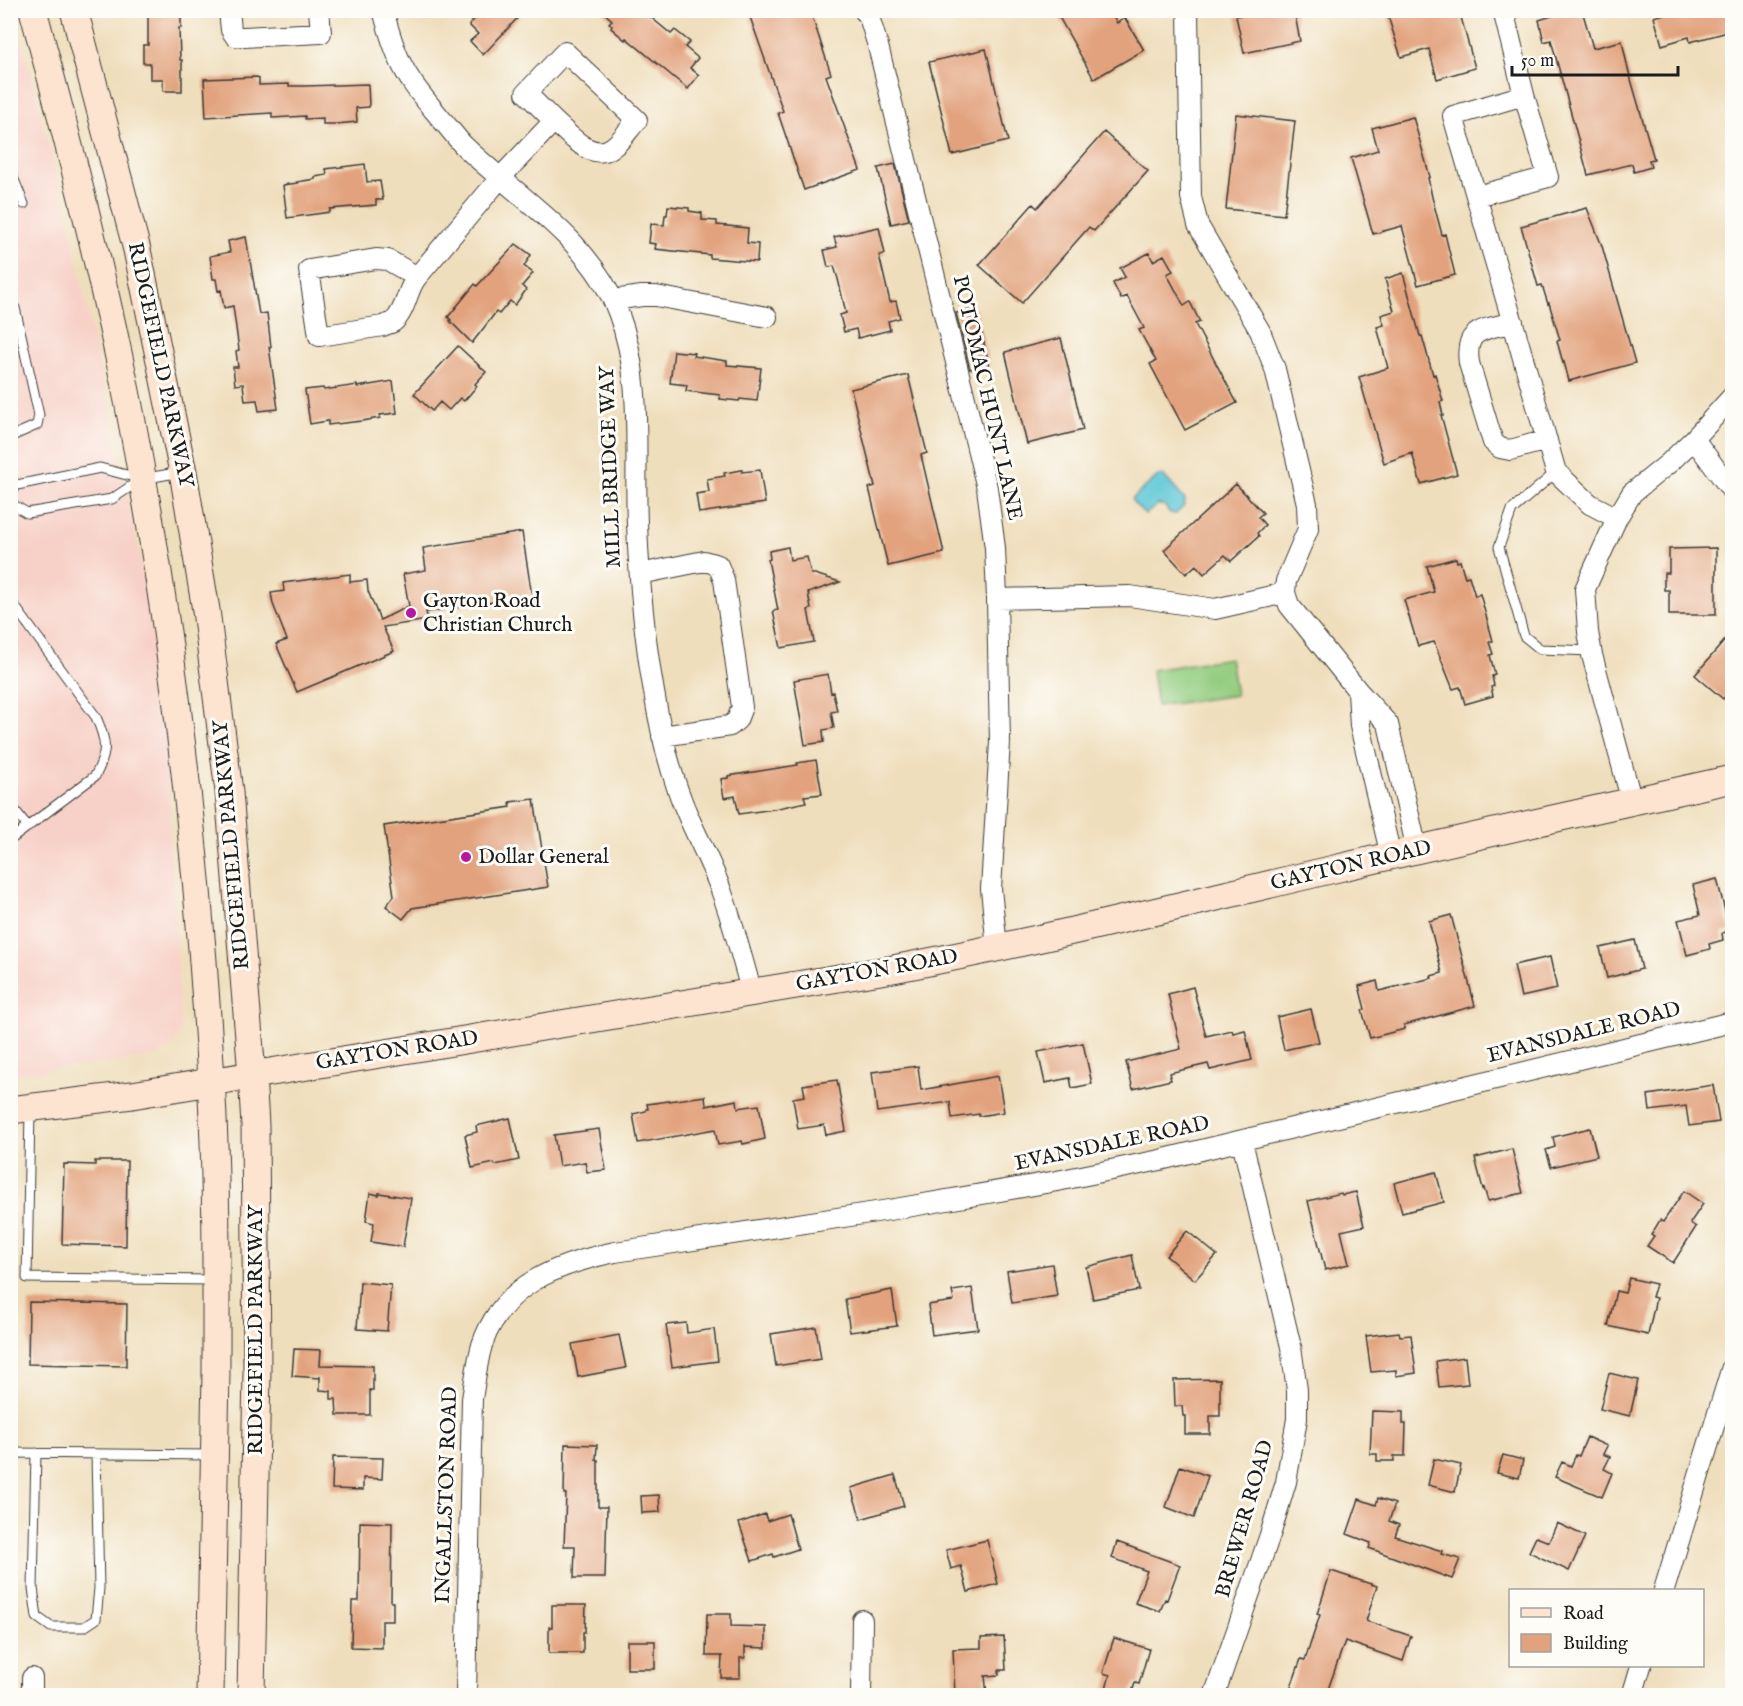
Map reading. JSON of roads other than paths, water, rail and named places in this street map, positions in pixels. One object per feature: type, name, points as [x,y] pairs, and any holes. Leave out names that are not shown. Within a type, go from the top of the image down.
[{"type":"main road","name":"RIDGEFIELD PARKWAY","points":[[33,10],[103,284],[128,402],[172,664],[193,838],[211,1081],[217,1280],[210,1695]]},
{"type":"main road","name":"RIDGEFIELD PARKWAY","points":[[74,10],[137,250],[183,472],[206,610],[229,792],[252,1075],[256,1211],[257,1370],[251,1695]]},
{"type":"main road","name":"GAYTON ROAD","points":[[21,1109],[132,1095],[893,969],[1083,930],[1391,856],[1732,779]]},
{"type":"street","points":[[229,10],[231,30],[235,36],[244,37],[321,33],[319,10]]},
{"type":"street","name":"MILL BRIDGE WAY","points":[[383,10],[402,66],[416,90],[463,144],[570,239],[600,277],[613,300],[629,346],[634,382],[640,574],[653,691],[662,736],[677,787],[722,893],[752,993]]},
{"type":"street","name":"POTOMAC HUNT LANE","points":[[864,10],[870,20],[878,46],[987,488],[997,598],[1000,742],[991,889],[997,948]]},
{"type":"street","points":[[1188,10],[1191,197],[1198,225],[1260,331],[1270,354],[1307,504],[1308,529],[1286,581],[1285,593],[1289,605],[1358,692],[1388,724],[1417,850]]},
{"type":"street","points":[[1477,196],[1548,177],[1524,95],[1503,10]]},
{"type":"street","points":[[565,52],[637,120],[613,148],[601,151],[586,149],[554,121],[525,93],[565,52]]},
{"type":"street","points":[[1524,95],[1454,116],[1556,472],[1590,504],[1617,518]]},
{"type":"street","points":[[417,277],[388,260],[376,259],[309,270],[319,336],[383,326],[393,322],[402,309],[417,277],[501,177],[554,121]]},
{"type":"street","points":[[613,300],[656,296],[767,317]]},
{"type":"street","points":[[1513,322],[1480,331],[1469,341],[1467,351],[1469,363],[1488,430],[1492,442],[1500,448],[1510,450],[1547,440]]},
{"type":"street","points":[[1632,802],[1592,651],[1588,632],[1585,589],[1617,518],[1632,493],[1670,463],[1732,397]]},
{"type":"street","points":[[1694,439],[1732,491]]},
{"type":"street","points":[[640,574],[704,561],[718,565],[724,580],[742,707],[737,720],[730,726],[662,736]]},
{"type":"street","points":[[997,598],[1130,596],[1215,609],[1285,593]]},
{"type":"street","points":[[1358,692],[1360,726],[1391,856]]},
{"type":"street","name":"EVANSDALE ROAD","points":[[505,1304],[534,1280],[580,1260],[615,1252],[889,1210],[1057,1181],[1160,1160],[1732,1022]]},
{"type":"street","name":"BREWER ROAD","points":[[1214,1695],[1271,1532],[1286,1482],[1297,1419],[1297,1390],[1291,1347],[1242,1141]]},
{"type":"street","name":"INGALLSTON ROAD","points":[[466,1695],[472,1399],[483,1343],[495,1317],[505,1304]]},
{"type":"street","points":[[1664,1589],[1732,1367]]},
{"type":"street","points":[[861,1695],[862,1620]]},
{"type":"street","points":[[1632,1695],[1640,1667]]},
{"type":"lane","points":[[10,170],[24,204]]},
{"type":"lane","points":[[10,304],[15,308],[39,415],[37,425],[10,437]]},
{"type":"lane","points":[[10,495],[17,485],[100,468],[142,478],[183,472]]},
{"type":"lane","points":[[1556,472],[1512,510],[1499,547],[1524,636],[1540,649],[1592,651]]},
{"type":"lane","points":[[10,503],[27,513],[112,499],[142,478]]},
{"type":"lane","points":[[10,600],[96,717],[104,737],[103,761],[95,776],[10,840]]},
{"type":"lane","points":[[10,804],[28,827]]},
{"type":"lane","points":[[21,1109],[27,1278],[217,1280]]},
{"type":"lane","points":[[10,1453],[215,1455]]},
{"type":"lane","points":[[36,1453],[33,1588],[37,1617],[51,1627],[84,1627],[96,1619],[99,1588],[96,1454]]},
{"type":"water","points":[[1161,475],[1185,500],[1184,506],[1176,514],[1170,513],[1164,505],[1157,505],[1144,514],[1132,499]]},
{"type":"place","name":"Gayton Road Christian Church","points":[[411,613]]},
{"type":"place","name":"Dollar General","points":[[466,857]]}]
